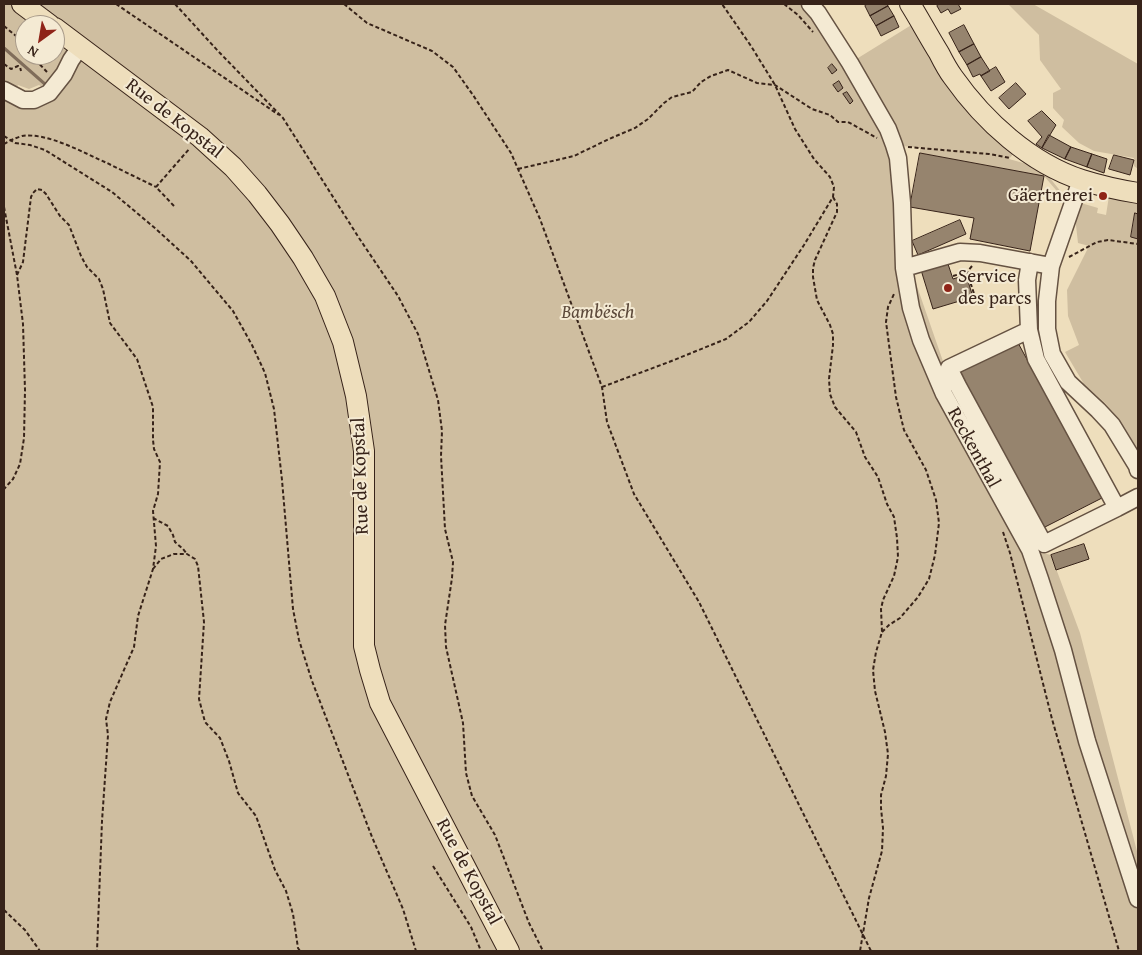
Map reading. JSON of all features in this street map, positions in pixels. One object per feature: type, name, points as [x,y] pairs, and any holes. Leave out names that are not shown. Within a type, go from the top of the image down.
[{"type":"main road","points":[[22,4],[37,15]]},
{"type":"main road","points":[[910,4],[952,76],[976,106],[1002,133],[1052,168],[1081,180],[1113,189],[1138,193]]},
{"type":"main road","name":"Rue de Kopstal","points":[[65,36],[200,137],[233,167],[280,224],[325,296],[344,342],[356,396],[364,451],[364,646],[370,670],[380,703],[509,951]]},
{"type":"street","name":"Reckenthal","points":[[810,4],[818,13],[850,63],[888,129],[887,143],[898,158],[902,203],[904,268],[911,308],[921,340],[944,394],[963,412],[1037,547],[1040,579],[1063,650],[1087,741],[1138,899]]},
{"type":"street","points":[[4,90],[23,100],[34,100],[49,93],[64,74],[70,60],[80,47]]},
{"type":"street","points":[[1081,180],[1052,266],[1047,301],[1047,329],[1052,354],[1068,382],[1112,425],[1138,470]]},
{"type":"street","points":[[904,268],[960,252],[980,253],[1052,266]]},
{"type":"street","points":[[1030,262],[1027,280],[1029,330],[1036,359],[1117,508]]},
{"type":"street","points":[[963,412],[949,368],[1029,330]]},
{"type":"street","points":[[1037,547],[1138,497]]},
{"type":"path","points":[[116,4],[283,118]]},
{"type":"path","points":[[176,4],[218,51],[283,118],[398,296],[418,334],[438,400],[442,431],[441,456],[445,529],[453,562],[445,625],[446,646],[463,723],[466,773],[472,796],[495,835],[529,923],[543,951]]},
{"type":"path","points":[[344,4],[367,23],[432,51],[453,67],[511,153],[540,219],[602,387],[607,422],[634,494],[699,602],[871,951]]},
{"type":"path","points":[[602,387],[726,339],[749,322],[767,301],[833,197],[834,187],[830,177],[814,158],[795,129],[775,85],[722,4]]},
{"type":"path","points":[[4,26],[15,35]]},
{"type":"path","points":[[4,64],[11,69],[18,66],[21,71]]},
{"type":"path","points":[[41,65],[57,83]]},
{"type":"path","points":[[518,168],[574,156],[609,138],[635,128],[672,97],[692,92],[701,82],[728,70],[756,82],[775,85],[812,109],[830,114],[838,122],[848,122],[887,143],[989,154],[1009,159],[1029,153]]},
{"type":"path","points":[[4,136],[15,143],[30,145],[58,157],[112,192],[148,222],[204,275],[233,311],[252,345],[265,373],[274,409],[293,609],[299,640],[312,681],[372,837],[403,909],[416,951]]},
{"type":"path","points":[[4,144],[22,136],[55,141],[156,187],[174,206]]},
{"type":"path","points":[[156,187],[200,137]]},
{"type":"path","points":[[17,275],[23,262],[31,197],[37,189],[42,190],[60,216],[69,225],[72,236],[87,267],[99,279],[110,323],[137,359],[154,407],[153,440],[154,449],[160,462],[158,494],[153,511],[156,546],[153,569],[138,616],[134,648],[110,702],[106,719],[108,735],[102,821],[97,951]]},
{"type":"path","points":[[833,197],[837,204],[837,212],[813,268],[817,300],[833,334],[829,379],[830,394],[834,407],[856,432],[865,457],[878,477],[887,504],[894,517],[898,557],[894,576],[880,609],[882,632],[876,652],[874,670],[875,692],[885,732],[888,754],[880,808],[884,828],[882,851],[869,898],[860,951]]},
{"type":"path","points":[[4,207],[17,275],[25,381],[24,438],[20,464],[13,479],[4,489]]},
{"type":"path","points":[[1052,266],[1098,242],[1108,240],[1138,244]]},
{"type":"path","points":[[953,276],[967,272],[980,253]]},
{"type":"path","points":[[967,272],[977,303]]},
{"type":"path","points":[[882,632],[900,618],[918,597],[929,579],[940,523],[936,500],[926,470],[904,430],[896,397],[886,322],[888,307],[895,292]]},
{"type":"path","points":[[153,518],[168,526],[175,542],[195,560],[198,566],[204,622],[199,699],[205,722],[220,738],[238,792],[256,816],[275,870],[286,891],[294,914],[300,951]]},
{"type":"path","points":[[1002,529],[1010,553],[1052,719],[1119,951]]},
{"type":"path","points":[[153,569],[161,560],[174,554],[187,554]]},
{"type":"path","points":[[433,866],[470,927],[481,951]]},
{"type":"path","points":[[4,910],[25,930],[40,951]]},
{"type":"green space","points":[[4,4],[10,4],[25,15],[15,15],[15,65],[62,65],[45,89],[39,85],[29,89],[18,85],[15,91],[4,85]]},
{"type":"green space","name":"Bambësch","points":[[39,4],[810,4],[850,63],[913,24],[1014,153],[1009,159],[1034,166],[1045,172],[1066,198],[1062,197],[1044,176],[920,153],[920,148],[895,145],[910,266],[946,370],[1030,550],[1051,555],[1080,633],[1138,855],[1138,951],[4,951],[4,93],[34,100],[85,39],[65,24],[65,15],[53,15]]},
{"type":"green space","points":[[1008,4],[1033,4],[1138,64],[1138,169],[1134,166],[1134,158],[1094,151],[1079,143],[1062,127],[1064,120],[1053,108],[1053,93],[1061,89],[1040,60],[1039,35]]},
{"type":"green space","points":[[65,45],[68,47],[65,60]]},
{"type":"green space","points":[[1109,196],[1138,200],[1138,461],[1121,422],[1105,403],[1084,384],[1065,352],[1079,345],[1068,316],[1067,290],[1089,246],[1078,243],[1075,216],[1081,203],[1098,208],[1097,213],[1106,215]]},
{"type":"building","points":[[868,4],[887,4],[888,6],[870,16],[865,6]]},
{"type":"building","points":[[940,4],[958,4],[961,9],[951,14],[948,9],[941,13],[937,6]]},
{"type":"building","points":[[888,6],[894,16],[876,26],[870,16]]},
{"type":"building","points":[[894,16],[899,27],[881,36],[876,26]]},
{"type":"building","points":[[964,25],[974,44],[959,52],[949,33]]},
{"type":"building","points":[[974,44],[981,57],[967,65],[959,52]]},
{"type":"building","points":[[981,57],[990,71],[981,76],[980,74],[973,77],[967,65]]},
{"type":"building","points":[[832,64],[837,70],[832,74],[828,68]]},
{"type":"building","points":[[996,67],[1005,82],[991,91],[981,76]]},
{"type":"building","points":[[839,81],[843,88],[838,92],[833,85]]},
{"type":"building","points":[[1016,83],[1026,94],[1009,109],[999,98]]},
{"type":"building","points":[[847,92],[853,101],[850,104],[843,94]]},
{"type":"building","points":[[1042,111],[1056,125],[1042,148],[1036,144],[1042,137],[1028,121]]},
{"type":"building","points":[[1049,135],[1071,147],[1065,159],[1042,148]]},
{"type":"building","points":[[1071,147],[1092,154],[1087,167],[1065,159]]},
{"type":"building","points":[[920,153],[1044,176],[1030,251],[970,239],[974,218],[910,207]]},
{"type":"building","points":[[1092,154],[1107,159],[1104,173],[1087,167]]},
{"type":"building","points":[[1114,155],[1134,160],[1130,175],[1109,169]]},
{"type":"building","points":[[1135,213],[1138,214],[1138,239],[1131,237]]},
{"type":"building","points":[[960,220],[966,234],[918,255],[912,241]]},
{"type":"building","name":"Service des parcs","points":[[947,261],[953,279],[966,275],[973,297],[933,309],[921,270]]},
{"type":"building","points":[[1017,341],[1102,498],[1041,529],[957,374]]},
{"type":"building","points":[[1084,544],[1089,559],[1056,570],[1051,555]]},
{"type":"waterway","points":[[4,48],[46,85]]},
{"type":"place","name":"Gäertnerei","points":[[1103,196]]},
{"type":"place","name":"Service des parcs","points":[[948,288]]}]
